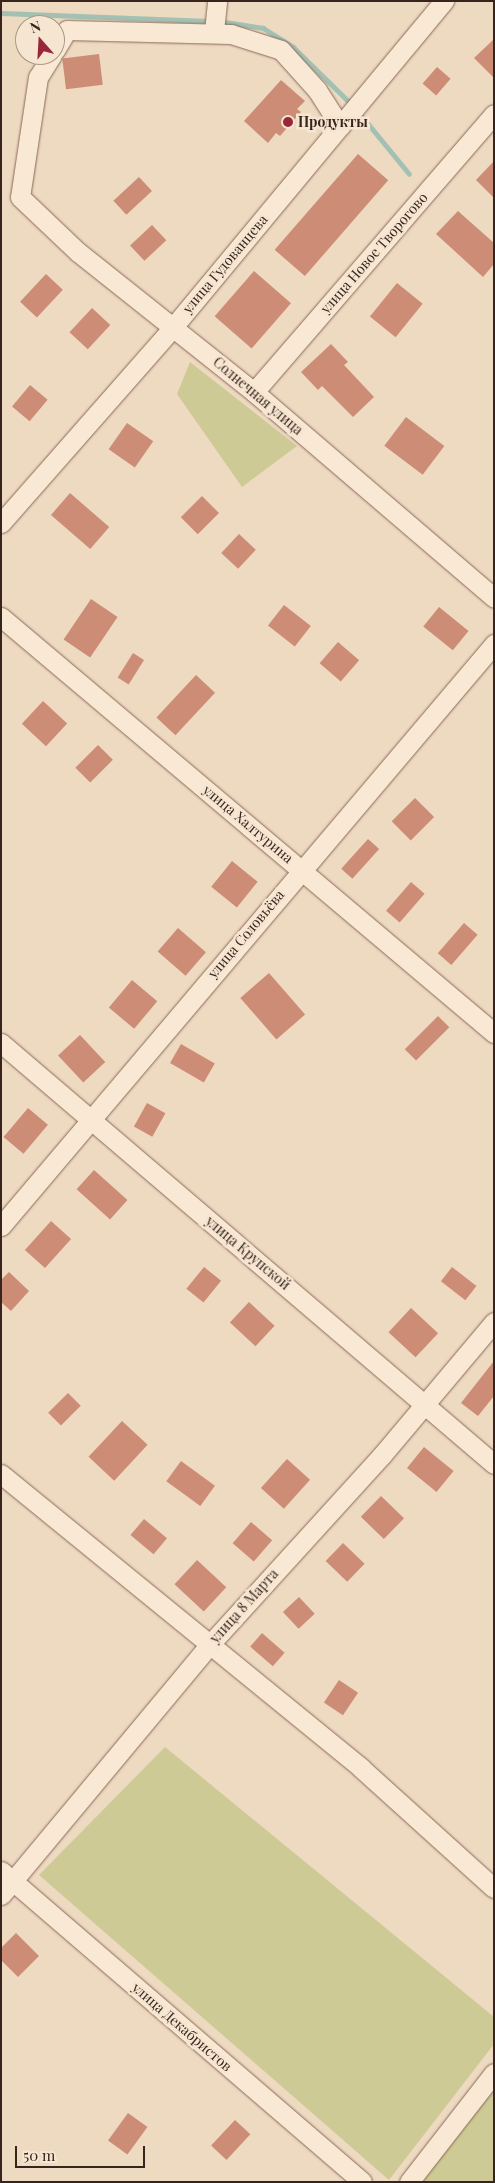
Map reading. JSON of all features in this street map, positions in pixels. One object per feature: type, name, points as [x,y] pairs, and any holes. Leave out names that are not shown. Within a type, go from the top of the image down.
[{"type":"street","points":[[214,31],[216,1]]},
{"type":"street","name":"улица Гудованцева","points":[[1,523],[174,326],[444,1]]},
{"type":"street","points":[[65,35],[68,30],[214,31],[281,50],[317,90],[340,126]]},
{"type":"street","name":"Солнечная улица","points":[[46,65],[38,77],[20,197],[78,252],[174,326],[254,392],[494,598]]},
{"type":"street","name":"улица Новое Творогово","points":[[254,392],[490,125]]},
{"type":"street","name":"улица Халтурина","points":[[1,617],[302,869],[494,1033]]},
{"type":"street","name":"улица Соловьёва","points":[[1,1226],[494,644]]},
{"type":"street","name":"улица Крупской","points":[[1,1043],[494,1464]]},
{"type":"street","name":"улица 8 Марта","points":[[5,1883],[211,1643],[425,1404],[494,1322]]},
{"type":"street","points":[[1,1474],[211,1643],[361,1768],[494,1888]]},
{"type":"street","name":"улица Декабристов","points":[[5,1883],[362,2182]]},
{"type":"street","points":[[408,2182],[494,2073]]},
{"type":"shaded area","points":[[190,362],[297,446],[242,487],[177,394]]},
{"type":"shaded area","points":[[165,1747],[494,2017],[494,2044],[389,2180],[39,1875]]},
{"type":"shaded area","points":[[494,2085],[494,2182],[419,2182]]},
{"type":"building","points":[[494,39],[494,78],[474,58]]},
{"type":"building","points":[[99,54],[103,85],[66,89],[63,65],[65,65],[65,58]]},
{"type":"building","points":[[437,67],[451,79],[436,95],[423,84]]},
{"type":"building","points":[[281,80],[305,101],[297,109],[301,112],[280,136],[276,133],[268,143],[244,121]]},
{"type":"building","points":[[358,154],[388,180],[305,276],[275,250]]},
{"type":"building","points":[[494,161],[494,198],[476,180]]},
{"type":"building","points":[[139,177],[152,191],[126,215],[113,201]]},
{"type":"building","points":[[458,211],[494,243],[494,264],[483,277],[436,234]]},
{"type":"building","points":[[152,225],[166,240],[144,261],[130,245]]},
{"type":"building","points":[[254,271],[291,303],[252,348],[215,316]]},
{"type":"building","points":[[46,274],[63,290],[37,317],[20,302]]},
{"type":"building","points":[[397,283],[423,304],[396,337],[370,316]]},
{"type":"building","points":[[92,308],[110,325],[88,349],[69,332]]},
{"type":"building","points":[[331,344],[348,362],[344,365],[374,397],[353,417],[322,386],[318,390],[301,372]]},
{"type":"building","points":[[30,385],[48,400],[30,421],[12,406]]},
{"type":"building","points":[[406,417],[444,446],[423,475],[384,446]]},
{"type":"building","points":[[127,423],[153,441],[135,468],[109,449]]},
{"type":"building","points":[[70,493],[109,527],[90,549],[51,515]]},
{"type":"building","points":[[202,496],[219,513],[198,534],[181,517]]},
{"type":"building","points":[[239,534],[256,550],[238,569],[221,553]]},
{"type":"building","points":[[91,599],[118,617],[90,658],[64,640]]},
{"type":"building","points":[[284,605],[311,626],[295,646],[268,625]]},
{"type":"building","points":[[439,607],[469,631],[453,650],[423,626]]},
{"type":"building","points":[[338,642],[359,660],[341,682],[320,663]]},
{"type":"building","points":[[133,653],[144,660],[129,684],[118,678]]},
{"type":"building","points":[[196,675],[215,693],[175,735],[156,717]]},
{"type":"building","points":[[43,701],[67,724],[46,746],[22,724]]},
{"type":"building","points":[[98,745],[113,760],[90,782],[75,768]]},
{"type":"building","points":[[415,798],[434,817],[411,840],[392,821]]},
{"type":"building","points":[[368,839],[379,849],[352,879],[341,869]]},
{"type":"building","points":[[232,861],[258,882],[237,907],[211,887]]},
{"type":"building","points":[[411,882],[425,894],[400,922],[386,911]]},
{"type":"building","points":[[464,923],[478,935],[451,965],[438,953]]},
{"type":"building","points":[[178,928],[206,952],[186,976],[158,951]]},
{"type":"building","points":[[269,973],[305,1015],[276,1039],[240,998]]},
{"type":"building","points":[[132,980],[157,1001],[134,1029],[109,1008]]},
{"type":"building","points":[[438,1016],[449,1027],[416,1061],[405,1049]]},
{"type":"building","points":[[80,1035],[105,1062],[83,1083],[58,1055]]},
{"type":"building","points":[[181,1044],[215,1064],[204,1083],[170,1063]]},
{"type":"building","points":[[147,1103],[165,1113],[152,1137],[134,1127]]},
{"type":"building","points":[[28,1108],[48,1125],[23,1154],[4,1137]]},
{"type":"building","points":[[94,1170],[127,1200],[110,1219],[77,1189]]},
{"type":"building","points":[[51,1221],[71,1239],[45,1268],[25,1250]]},
{"type":"building","points":[[204,1267],[221,1281],[203,1303],[186,1289]]},
{"type":"building","points":[[452,1267],[476,1286],[465,1300],[441,1281]]},
{"type":"building","points":[[9,1272],[29,1291],[11,1311],[1,1302],[1,1280]]},
{"type":"building","points":[[249,1302],[275,1326],[256,1346],[230,1322]]},
{"type":"building","points":[[411,1308],[438,1333],[416,1357],[388,1332]]},
{"type":"building","points":[[494,1361],[494,1396],[478,1416],[461,1403]]},
{"type":"building","points":[[68,1393],[81,1406],[61,1426],[48,1413]]},
{"type":"building","points":[[122,1421],[148,1445],[114,1481],[89,1457]]},
{"type":"building","points":[[424,1447],[454,1471],[437,1492],[407,1468]]},
{"type":"building","points":[[287,1459],[310,1480],[284,1509],[261,1488]]},
{"type":"building","points":[[181,1461],[215,1486],[200,1506],[166,1481]]},
{"type":"building","points":[[381,1496],[404,1518],[384,1539],[361,1517]]},
{"type":"building","points":[[144,1519],[167,1538],[153,1554],[131,1535]]},
{"type":"building","points":[[251,1522],[272,1540],[254,1562],[233,1543]]},
{"type":"building","points":[[343,1543],[365,1564],[347,1582],[326,1561]]},
{"type":"building","points":[[197,1560],[226,1587],[204,1611],[174,1584]]},
{"type":"building","points":[[299,1597],[315,1614],[299,1629],[283,1612]]},
{"type":"building","points":[[262,1633],[285,1653],[273,1666],[250,1647]]},
{"type":"building","points":[[339,1680],[358,1693],[343,1715],[324,1702]]},
{"type":"building","points":[[16,1933],[39,1956],[18,1977],[1,1960],[1,1948]]},
{"type":"building","points":[[128,2113],[147,2127],[127,2155],[108,2141]]},
{"type":"building","points":[[235,2120],[250,2134],[226,2160],[211,2146]]},
{"type":"waterway","points":[[1,13],[210,21]]},
{"type":"waterway","points":[[219,21],[263,28],[293,47],[355,108],[409,174]]},
{"type":"place","name":"Продукты","points":[[288,122]]}]
